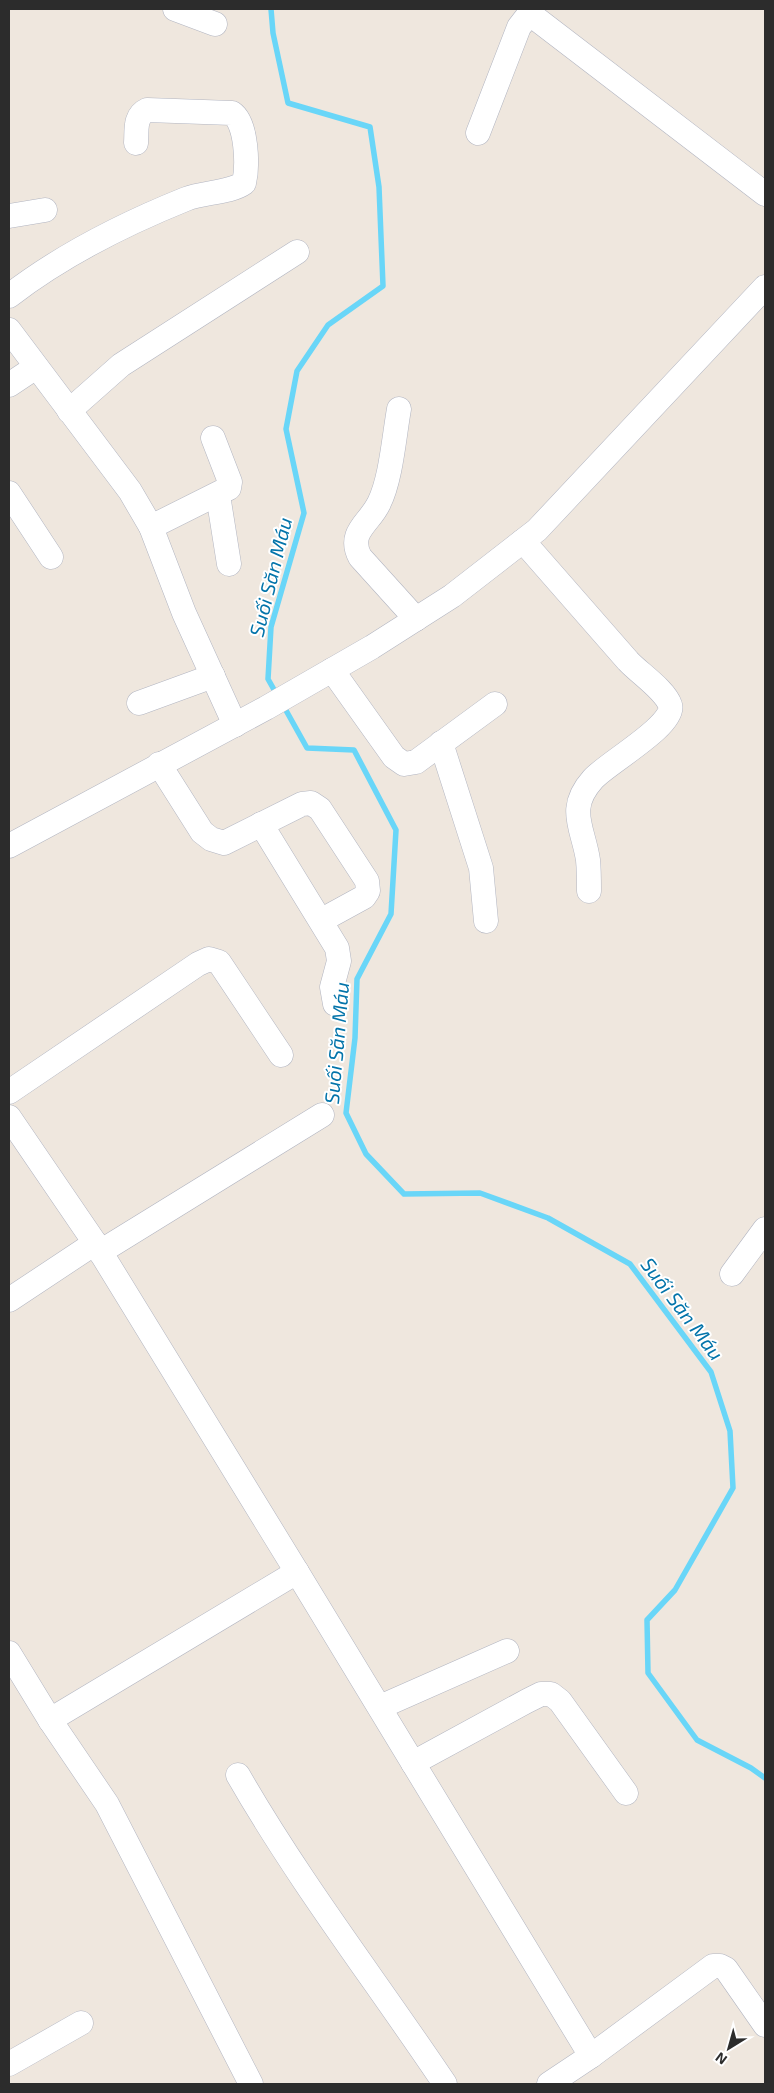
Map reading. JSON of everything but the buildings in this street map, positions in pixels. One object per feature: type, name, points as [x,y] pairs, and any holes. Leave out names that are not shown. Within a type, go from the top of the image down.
[{"type":"street","points":[[175,9],[215,24]]},
{"type":"street","points":[[478,133],[519,27],[526,18],[534,17],[765,194]]},
{"type":"street","points":[[9,296],[44,270],[159,210],[197,194],[238,188],[244,183],[246,175],[244,140],[240,120],[232,114],[147,110],[138,119],[136,143]]},
{"type":"street","points":[[9,216],[45,210]]},
{"type":"street","points":[[69,411],[121,366],[297,252]]},
{"type":"street","points":[[9,846],[291,694],[452,596],[537,530],[765,287]]},
{"type":"street","points":[[9,330],[130,491],[151,527],[184,613],[235,725]]},
{"type":"street","points":[[9,385],[36,367]]},
{"type":"street","points":[[399,409],[381,497],[356,539],[356,549],[364,562],[416,619]]},
{"type":"street","points":[[151,527],[227,490],[231,484],[214,438]]},
{"type":"street","points":[[9,493],[51,557]]},
{"type":"street","points":[[218,495],[229,564]]},
{"type":"street","points":[[523,540],[670,705],[670,713],[658,728],[645,736],[593,779],[579,801],[577,813],[588,862],[589,891]]},
{"type":"street","points":[[332,670],[394,757],[404,764],[416,762],[495,704]]},
{"type":"street","points":[[139,703],[213,676]]},
{"type":"street","points":[[441,743],[481,868],[486,921]]},
{"type":"street","points":[[160,764],[202,832],[211,839],[224,843],[302,804],[311,803],[320,809],[367,881],[368,891],[364,897],[322,920]]},
{"type":"street","points":[[261,824],[322,920],[337,948],[339,960],[332,987],[335,1004]]},
{"type":"street","points":[[9,1092],[198,964],[209,959],[219,962],[281,1056]]},
{"type":"street","points":[[9,1300],[322,1115]]},
{"type":"street","points":[[9,1117],[98,1247],[591,2056]]},
{"type":"street","points":[[732,1274],[765,1229]]},
{"type":"street","points":[[50,1720],[297,1572]]},
{"type":"street","points":[[380,1707],[507,1651]]},
{"type":"street","points":[[9,1653],[50,1720],[107,1804],[251,2084]]},
{"type":"street","points":[[413,1763],[541,1694],[552,1694],[560,1701],[626,1793]]},
{"type":"street","points":[[238,1775],[268,1828],[331,1922],[396,2011],[445,2084]]},
{"type":"street","points":[[562,2081],[591,2056],[713,1966],[720,1966],[726,1969],[765,2025]]},
{"type":"street","points":[[9,2064],[81,2024]]},
{"type":"waterway","name":"Suối Săn Máu","points":[[271,9],[273,33],[288,103],[370,127],[379,187],[383,286],[328,325],[297,371],[286,429],[304,513],[271,627],[268,679],[277,695]]},
{"type":"waterway","name":"Suối Săn Máu","points":[[283,705],[307,748],[354,750],[396,830],[391,914],[357,979],[355,1038],[346,1113],[366,1154],[404,1194],[480,1193],[548,1218],[630,1264],[711,1372],[730,1431],[733,1488],[675,1590],[647,1620],[648,1673],[697,1740],[751,1768],[765,1778]]}]
